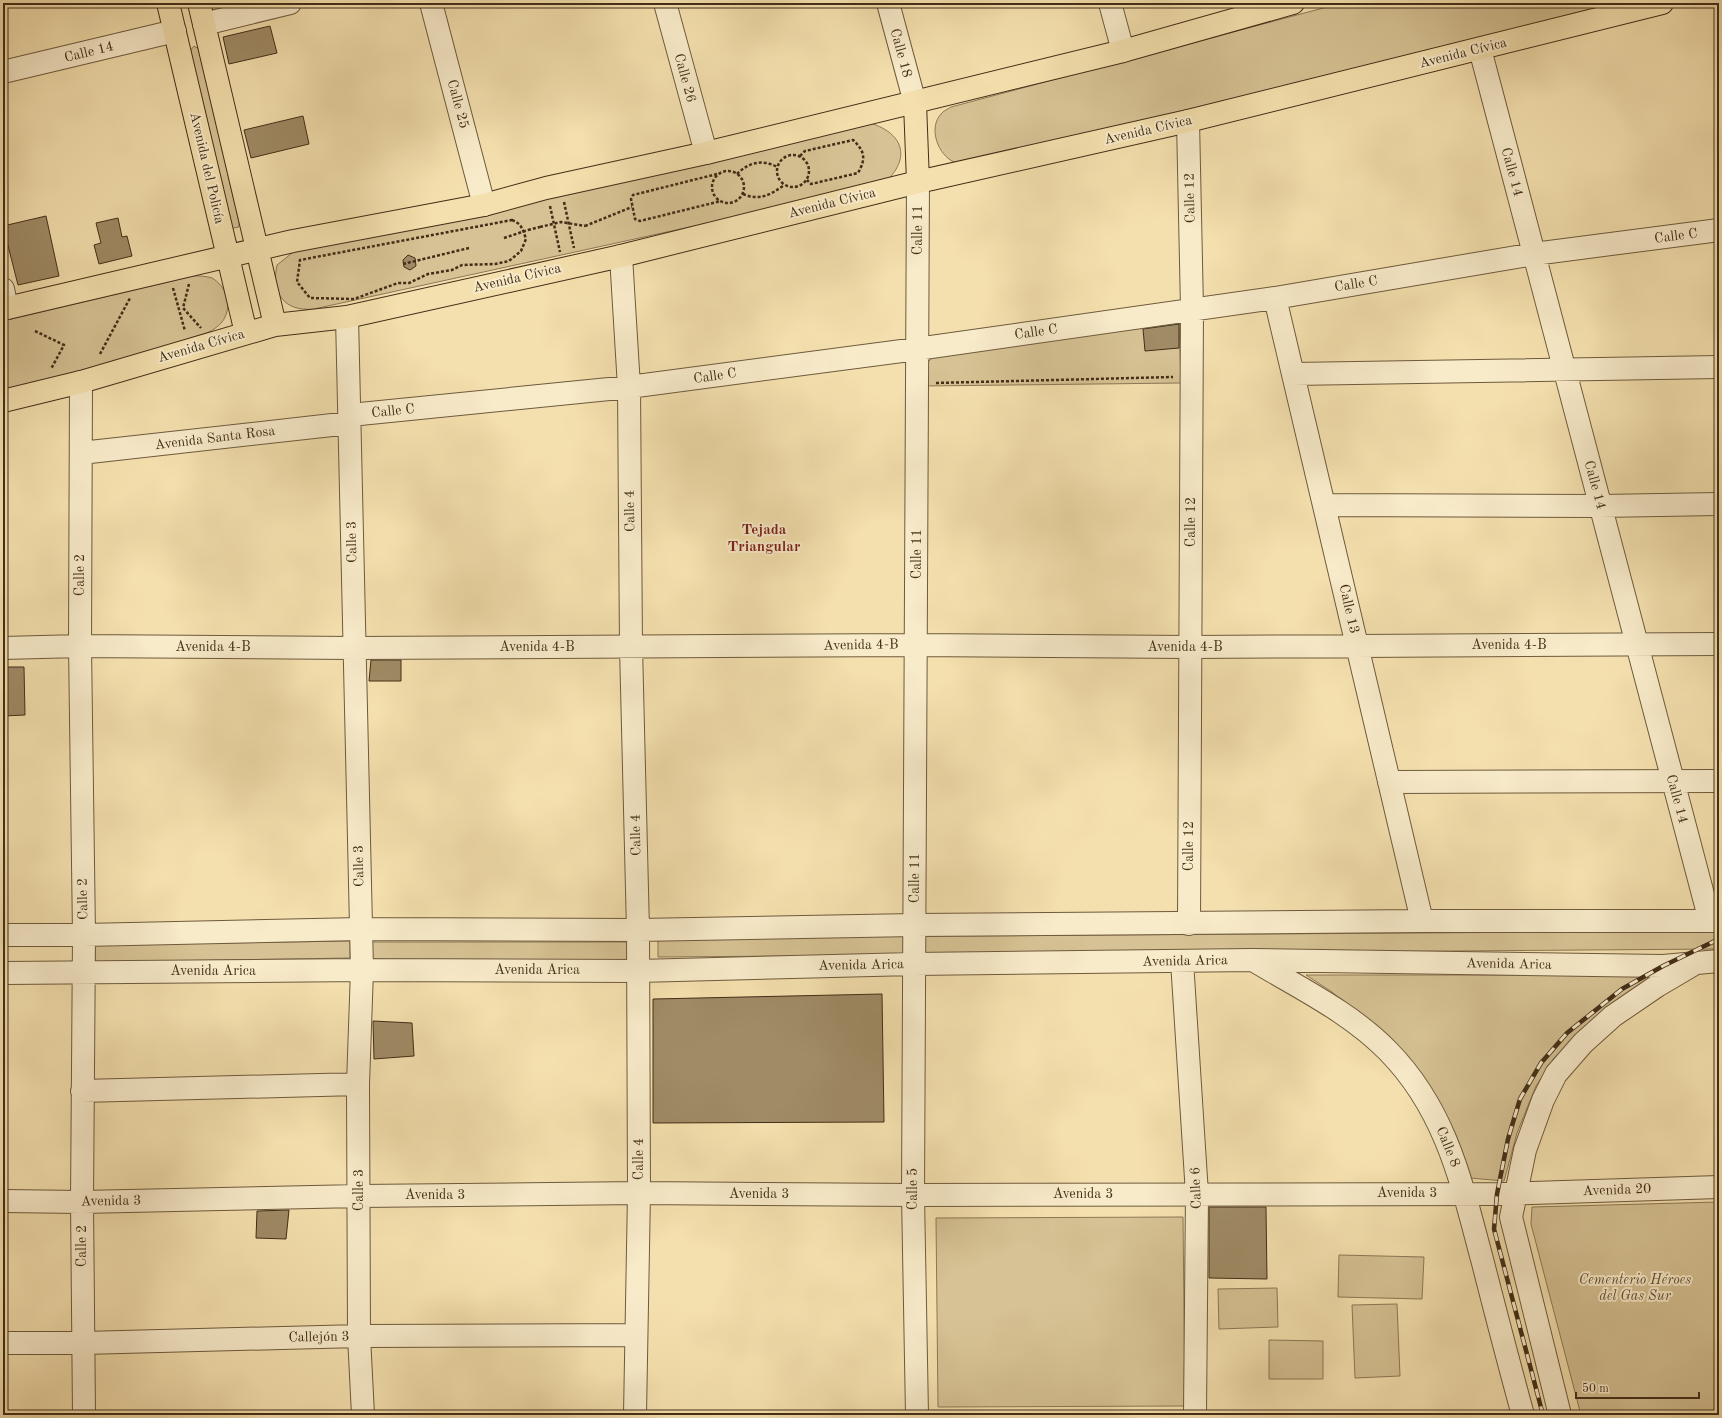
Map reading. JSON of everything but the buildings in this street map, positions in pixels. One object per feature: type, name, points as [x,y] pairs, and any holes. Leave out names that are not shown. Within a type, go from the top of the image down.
[{"type":"main road","name":"Avenida del Policía","points":[[168,3],[246,333]]},
{"type":"main road","points":[[4,302],[256,249],[484,205],[553,187],[706,153],[915,103],[1123,51],[1292,3]]},
{"type":"main road","name":"Avenida Cívica","points":[[3,401],[81,382],[275,325],[347,317],[571,266],[622,256],[918,182],[1188,121],[1480,50],[1662,3]]},
{"type":"main road","name":"Avenida del Policía","points":[[201,13],[275,325]]},
{"type":"main road","points":[[175,31],[201,13]]},
{"type":"main road","points":[[915,103],[918,182]]},
{"type":"street","points":[[201,13],[290,3]]},
{"type":"street","name":"Calle 25","points":[[431,3],[484,205]]},
{"type":"street","name":"Calle 26","points":[[665,3],[706,153]]},
{"type":"street","name":"Calle 18","points":[[888,3],[915,103]]},
{"type":"street","points":[[1110,3],[1123,51]]},
{"type":"street","name":"Calle 14","points":[[3,72],[175,31]]},
{"type":"street","name":"Calle 14","points":[[1480,50],[1673,781],[1714,921]]},
{"type":"street","name":"Calle 12","points":[[1188,121],[1192,309],[1189,924]]},
{"type":"street","name":"Calle 11","points":[[913,964],[918,182]]},
{"type":"street","name":"Calle C","points":[[350,419],[629,387],[917,349],[1275,298],[1534,254],[1719,230]]},
{"type":"street","name":"Calle 4","points":[[622,256],[629,387],[631,647],[638,930],[639,1193],[635,1336],[635,1415]]},
{"type":"street","name":"Calle 13","points":[[1275,298],[1422,921]]},
{"type":"street","name":"Calle 3","points":[[347,317],[362,970],[358,1084],[359,1336],[363,1415]]},
{"type":"street","points":[[1293,374],[1564,368],[1719,367]]},
{"type":"street","name":"Calle 2","points":[[81,382],[80,646],[84,936],[82,1091],[84,1415]]},
{"type":"street","name":"Avenida Santa Rosa","points":[[81,454],[350,419]]},
{"type":"street","points":[[1324,505],[1600,506],[1719,504]]},
{"type":"street","name":"Avenida 4-B","points":[[3,648],[80,646],[354,648],[916,645],[1190,647],[1719,644]]},
{"type":"street","points":[[1389,782],[1719,781]]},
{"type":"street","points":[[3,935],[84,936],[360,929],[638,930],[914,925],[1422,921],[1714,921]]},
{"type":"street","name":"Avenida Arica","points":[[3,973],[83,971],[362,970],[638,971],[913,964],[1252,960],[1663,966],[1694,963],[1718,964]]},
{"type":"street","name":"Calle 8","points":[[1252,960],[1343,1013],[1388,1051],[1426,1099],[1453,1156],[1522,1415]]},
{"type":"street","name":"Calle 6","points":[[1182,961],[1197,1194],[1195,1415]]},
{"type":"street","points":[[1560,1415],[1511,1217],[1524,1150],[1543,1100],[1556,1074],[1582,1043],[1613,1016],[1657,986],[1689,968],[1694,963]]},
{"type":"street","name":"Calle 5","points":[[913,964],[913,1195],[917,1415]]},
{"type":"street","points":[[82,1091],[358,1084]]},
{"type":"street","name":"Avenida 20","points":[[1515,1193],[1719,1187]]},
{"type":"street","name":"Avenida 3","points":[[3,1201],[82,1202],[359,1196],[639,1193],[913,1195],[1515,1193]]},
{"type":"street","name":"Callejón 3","points":[[3,1343],[83,1343],[359,1336],[635,1336]]},
{"type":"path","points":[[800,156],[805,151],[853,140],[863,154],[864,162],[858,173],[811,184],[807,180]]},
{"type":"path","points":[[794,155],[800,156],[808,164],[809,175],[807,180],[799,187],[794,188],[784,185],[778,178],[777,167],[784,158],[794,155]]},
{"type":"path","points":[[738,174],[747,166],[762,162],[777,167]]},
{"type":"path","points":[[727,170],[738,174],[744,183],[743,194],[735,201],[730,203],[721,201],[640,221],[635,219],[630,199],[633,195],[717,174],[727,170]]},
{"type":"path","points":[[717,174],[711,184],[713,194],[721,201]]},
{"type":"path","points":[[743,194],[749,196],[765,196],[784,185]]},
{"type":"path","points":[[553,187],[575,252],[571,266],[560,255],[553,187]]},
{"type":"path","points":[[504,238],[528,230],[561,222],[585,226],[632,207]]},
{"type":"path","points":[[512,220],[518,222],[522,227],[526,239],[525,245],[521,251],[509,261],[496,264],[462,265],[452,270],[428,274],[408,283],[398,284],[354,299],[310,298],[297,282],[300,260],[501,221],[512,220]]},
{"type":"path","points":[[403,264],[469,248]]},
{"type":"path","points":[[189,282],[183,308],[201,328]]},
{"type":"path","points":[[173,286],[185,332]]},
{"type":"path","points":[[100,354],[130,298]]},
{"type":"path","points":[[35,332],[64,345],[51,371]]},
{"type":"path","points":[[917,383],[1191,376]]},
{"type":"green space","points":[[1342,3],[1615,3],[1341,73],[967,164],[956,163],[948,159],[939,147],[935,133],[935,126],[942,113],[951,107]]},
{"type":"green space","points":[[194,46],[199,49],[239,227],[231,227],[190,51]]},
{"type":"green space","points":[[870,123],[891,134],[897,141],[900,149],[900,158],[897,167],[882,185],[314,309],[304,309],[288,304],[282,299],[278,292],[276,284],[277,265],[297,249]]},
{"type":"green space","points":[[193,276],[205,276],[212,278],[217,281],[226,295],[228,306],[225,317],[220,324],[209,332],[53,383],[3,393],[3,321]]},
{"type":"green space","points":[[1179,322],[1181,383],[924,386],[926,364],[932,358]]},
{"type":"green space","points":[[1719,931],[1719,949],[658,957],[658,938]]},
{"type":"green space","points":[[350,941],[350,958],[95,962],[95,945]]},
{"type":"green space","points":[[367,942],[631,942],[631,960],[367,959]]},
{"type":"green space","points":[[1306,975],[1657,975],[1597,1015],[1554,1058],[1536,1086],[1517,1133],[1504,1181],[1470,1178],[1380,1032],[1332,992]]},
{"type":"green space","name":"Cementerio Héroes del Gas Sur","points":[[1719,1202],[1719,1415],[1581,1415],[1531,1224],[1532,1207]]},
{"type":"green space","points":[[1183,1217],[1185,1406],[938,1407],[936,1218]]},
{"type":"green space","points":[[1339,1255],[1424,1257],[1422,1299],[1338,1297]]},
{"type":"green space","points":[[1277,1288],[1278,1327],[1219,1329],[1218,1289]]},
{"type":"green space","points":[[1397,1304],[1400,1376],[1355,1378],[1352,1305]]},
{"type":"green space","points":[[1269,1340],[1323,1341],[1323,1379],[1269,1379]]},
{"type":"railway","points":[[1543,1415],[1494,1229],[1497,1194],[1508,1139],[1520,1099],[1541,1063],[1567,1033],[1622,989],[1663,966],[1719,939]]},
{"type":"district","name":"Tejada Triangular","points":[[764,538]]}]
